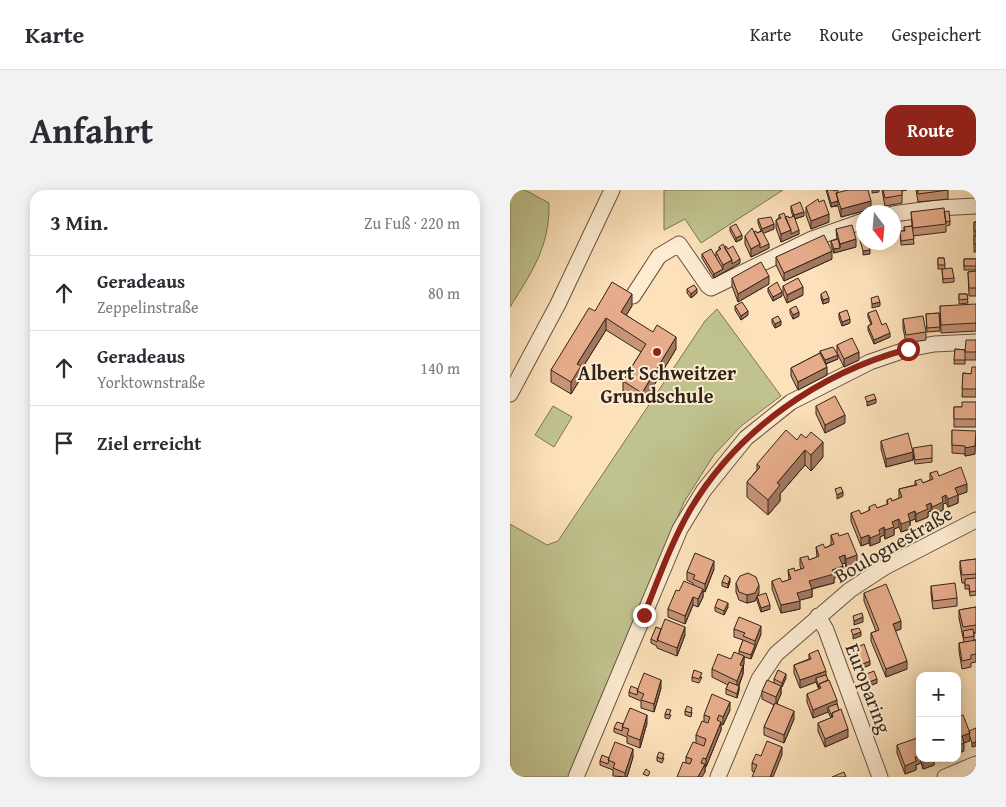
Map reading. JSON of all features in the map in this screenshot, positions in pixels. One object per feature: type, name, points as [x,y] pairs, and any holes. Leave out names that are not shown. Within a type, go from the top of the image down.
[{"type":"street","points":[[510,394],[558,304],[612,190]]},
{"type":"street","points":[[901,213],[937,208],[976,206]]},
{"type":"street","points":[[633,296],[659,256],[679,244],[708,286],[712,288],[812,239],[856,224]]},
{"type":"street","points":[[576,777],[690,510],[746,438],[775,413],[821,385],[888,354],[934,344],[976,342]]},
{"type":"street","name":"Boulognestraße","points":[[718,777],[767,665],[776,654],[850,590],[885,567],[976,520]]},
{"type":"street","name":"Europaring","points":[[818,616],[826,630],[880,777]]},
{"type":"street","points":[[945,777],[976,764]]},
{"type":"green space","points":[[510,190],[525,190],[549,203],[549,218],[543,246],[538,258],[510,307]]},
{"type":"green space","points":[[664,190],[783,190],[701,243],[685,219],[664,230]]},
{"type":"green space","points":[[717,309],[781,396],[741,426],[714,455],[684,502],[568,777],[510,777],[510,524],[547,545],[558,541],[705,321]]},
{"type":"green space","points":[[553,406],[572,417],[554,447],[535,435]]},
{"type":"building","points":[[827,190],[838,190],[838,193],[836,193],[838,201],[831,203]]},
{"type":"building","points":[[848,190],[868,190],[871,201],[841,209],[836,193]]},
{"type":"building","points":[[883,190],[902,190],[902,195],[885,198]]},
{"type":"building","points":[[918,190],[948,190],[918,194]]},
{"type":"building","points":[[818,199],[819,202],[824,200],[829,214],[811,221],[806,207]]},
{"type":"building","points":[[800,202],[804,212],[794,215],[791,206]]},
{"type":"building","points":[[944,208],[946,224],[913,228],[911,212]]},
{"type":"building","points":[[949,211],[950,221],[946,222],[944,212]]},
{"type":"building","points":[[784,213],[791,230],[781,234],[776,220],[781,218],[779,215]]},
{"type":"building","points":[[788,216],[789,218],[794,216],[799,230],[791,234],[785,217]]},
{"type":"building","points":[[771,217],[774,224],[762,229],[758,219]]},
{"type":"building","points":[[974,222],[976,222],[976,231],[974,231]]},
{"type":"building","points":[[736,224],[742,235],[736,238],[730,227]]},
{"type":"building","points":[[852,225],[856,239],[840,244],[836,229]]},
{"type":"building","points":[[912,226],[914,239],[901,241],[901,231],[905,231],[904,227]]},
{"type":"building","points":[[752,228],[760,244],[751,249],[745,236]]},
{"type":"building","points":[[756,231],[757,233],[762,231],[769,244],[760,248],[754,232]]},
{"type":"building","points":[[824,235],[832,251],[784,273],[776,257]]},
{"type":"building","points":[[974,236],[976,236],[976,244],[974,244]]},
{"type":"building","points":[[838,239],[840,248],[834,249],[831,241]]},
{"type":"building","points":[[723,244],[732,260],[723,265],[716,252],[721,249],[719,247]]},
{"type":"building","points":[[726,246],[728,249],[733,246],[740,259],[732,264],[732,260],[724,247]]},
{"type":"building","points":[[711,249],[723,269],[714,274],[702,254]]},
{"type":"building","points":[[938,258],[944,258],[945,265],[938,265]]},
{"type":"building","points":[[964,259],[976,259],[976,266],[964,266]]},
{"type":"building","points":[[761,262],[769,276],[738,294],[732,278]]},
{"type":"building","points":[[952,268],[954,278],[943,279],[942,269]]},
{"type":"building","points":[[976,271],[976,288],[969,288],[968,272]]},
{"type":"building","points":[[798,278],[803,287],[787,295],[783,286]]},
{"type":"building","points":[[612,282],[632,294],[621,312],[653,332],[657,325],[676,337],[642,393],[623,381],[646,344],[606,318],[577,364],[581,366],[571,382],[551,370],[589,308],[595,311]]},
{"type":"building","points":[[777,282],[782,292],[773,297],[768,288]]},
{"type":"building","points":[[694,285],[697,289],[691,294],[687,289]]},
{"type":"building","points":[[826,291],[829,298],[823,300],[821,294]]},
{"type":"building","points":[[959,294],[967,294],[968,299],[959,300]]},
{"type":"building","points":[[878,296],[880,302],[872,304],[871,298]]},
{"type":"building","points":[[742,302],[748,311],[741,316],[735,306]]},
{"type":"building","points":[[976,304],[976,323],[941,325],[940,306]]},
{"type":"building","points":[[796,306],[799,312],[793,315],[790,309]]},
{"type":"building","points":[[847,310],[850,319],[842,322],[839,313]]},
{"type":"building","points":[[876,310],[882,325],[886,323],[890,333],[874,340],[868,326],[872,324],[868,313]]},
{"type":"building","points":[[939,313],[940,327],[927,328],[926,314]]},
{"type":"building","points":[[778,316],[781,321],[775,324],[772,319]]},
{"type":"building","points":[[923,316],[926,332],[906,335],[903,319]]},
{"type":"building","points":[[852,338],[859,352],[844,359],[837,345]]},
{"type":"building","points":[[966,340],[976,340],[976,352],[965,352]]},
{"type":"building","points":[[833,347],[838,355],[825,360],[820,351]]},
{"type":"building","points":[[955,349],[965,350],[965,360],[954,360]]},
{"type":"building","points":[[820,353],[827,367],[798,382],[791,368]]},
{"type":"building","points":[[972,367],[976,367],[976,389],[962,389],[963,373],[971,374]]},
{"type":"building","points":[[874,394],[876,399],[867,402],[865,397]]},
{"type":"building","points":[[835,396],[845,415],[825,425],[816,406]]},
{"type":"building","points":[[962,402],[976,402],[976,419],[954,419],[954,407],[962,407]]},
{"type":"building","points":[[786,430],[797,440],[801,434],[806,438],[811,432],[823,442],[811,455],[805,450],[777,483],[780,485],[768,500],[747,482],[760,467],[757,464]]},
{"type":"building","points":[[952,430],[976,431],[975,446],[965,448],[965,446],[952,445]]},
{"type":"building","points":[[908,433],[913,452],[886,459],[881,441]]},
{"type":"building","points":[[932,445],[932,458],[915,460],[913,448]]},
{"type":"building","points":[[961,467],[967,484],[955,488],[958,495],[948,499],[946,495],[942,497],[943,502],[932,507],[931,503],[926,505],[928,509],[916,514],[915,511],[908,514],[910,521],[901,524],[899,519],[892,522],[894,527],[885,530],[884,527],[879,530],[880,534],[870,538],[869,535],[861,538],[851,513],[859,510],[861,514],[870,510],[869,507],[875,504],[877,508],[888,504],[887,500],[891,498],[892,501],[902,497],[899,489],[917,485],[915,481],[921,479],[923,483],[933,479],[930,473],[937,471],[939,476]]},
{"type":"building","points":[[841,487],[843,492],[837,495],[835,489]]},
{"type":"building","points":[[838,533],[839,536],[848,533],[857,555],[846,559],[845,555],[839,557],[843,566],[832,570],[834,574],[809,581],[812,589],[797,593],[800,601],[781,605],[772,581],[780,578],[782,582],[791,579],[788,570],[794,568],[795,571],[804,568],[800,558],[808,556],[809,560],[819,556],[816,547],[823,544],[825,548],[834,544],[831,535]]},
{"type":"building","points":[[695,553],[714,561],[705,584],[693,579],[695,575],[687,572]]},
{"type":"building","points":[[976,559],[976,574],[962,575],[960,561]]},
{"type":"building","points":[[748,573],[756,577],[759,585],[755,593],[747,595],[739,592],[736,583],[740,576]]},
{"type":"building","points":[[725,575],[730,578],[728,584],[722,582]]},
{"type":"building","points":[[976,578],[976,591],[970,592],[969,585],[965,585],[965,579]]},
{"type":"building","points":[[684,581],[703,589],[698,599],[693,597],[685,616],[668,609],[676,590],[679,591]]},
{"type":"building","points":[[955,583],[957,598],[933,601],[931,586]]},
{"type":"building","points":[[886,584],[901,621],[893,624],[907,661],[886,669],[871,633],[879,630],[864,593]]},
{"type":"building","points":[[766,593],[770,605],[761,608],[757,596]]},
{"type":"building","points":[[718,599],[728,603],[724,611],[715,607]]},
{"type":"building","points":[[976,607],[976,625],[963,627],[959,610]]},
{"type":"building","points":[[862,613],[863,617],[854,621],[853,616]]},
{"type":"building","points":[[739,617],[761,626],[755,641],[743,636],[745,633],[734,629]]},
{"type":"building","points":[[665,619],[685,627],[677,648],[657,640]]},
{"type":"building","points":[[656,627],[661,629],[657,642],[651,639]]},
{"type":"building","points":[[859,628],[861,632],[853,635],[851,630]]},
{"type":"building","points":[[973,629],[974,636],[964,638],[963,631]]},
{"type":"building","points":[[743,640],[755,645],[751,655],[739,651]]},
{"type":"building","points":[[976,640],[976,654],[971,655],[971,659],[962,661],[959,643]]},
{"type":"building","points":[[864,644],[870,661],[860,665],[854,649]]},
{"type":"building","points":[[818,650],[826,671],[800,680],[794,665],[811,659],[809,654]]},
{"type":"building","points":[[734,652],[744,656],[740,665],[743,666],[737,681],[712,669],[718,654],[731,659]]},
{"type":"building","points":[[694,670],[702,673],[699,679],[692,677]]},
{"type":"building","points":[[778,670],[786,674],[782,683],[774,679]]},
{"type":"building","points":[[874,671],[877,679],[866,683],[864,675]]},
{"type":"building","points":[[644,673],[661,680],[654,704],[641,700],[644,694],[637,691]]},
{"type":"building","points":[[826,675],[828,680],[819,684],[819,688],[816,678]]},
{"type":"building","points":[[767,680],[781,686],[776,697],[762,691]]},
{"type":"building","points":[[829,680],[837,700],[813,710],[807,694],[821,688],[819,684]]},
{"type":"building","points":[[729,682],[739,686],[737,694],[726,689]]},
{"type":"building","points":[[631,686],[638,689],[637,695],[629,692]]},
{"type":"building","points":[[712,694],[730,702],[723,717],[719,715],[717,720],[721,722],[706,759],[703,758],[701,763],[705,764],[698,777],[677,777],[683,762],[690,764],[692,759],[686,757],[693,742],[704,746],[706,739],[696,735],[702,721],[708,723],[710,717],[704,715]]},
{"type":"building","points":[[775,703],[794,711],[784,735],[764,727]]},
{"type":"building","points":[[837,704],[839,710],[832,713],[832,717],[828,707]]},
{"type":"building","points":[[687,706],[692,708],[691,713],[685,711]]},
{"type":"building","points":[[630,708],[647,715],[640,740],[627,735],[629,729],[622,727]]},
{"type":"building","points":[[667,709],[671,710],[669,715],[665,714]]},
{"type":"building","points":[[841,709],[848,729],[825,739],[818,723],[833,717],[832,713]]},
{"type":"building","points":[[963,715],[970,733],[962,736],[964,743],[961,744],[961,717]]},
{"type":"building","points":[[617,722],[623,724],[622,731],[614,728]]},
{"type":"building","points":[[976,728],[976,742],[972,743],[969,731]]},
{"type":"building","points":[[916,738],[916,761],[905,766],[897,745]]},
{"type":"building","points":[[767,741],[782,747],[770,777],[752,777],[757,765],[752,763],[756,754],[761,756]]},
{"type":"building","points":[[615,742],[633,749],[625,773],[613,768],[615,763],[608,760]]},
{"type":"building","points":[[659,752],[664,754],[662,759],[657,757]]},
{"type":"building","points":[[602,755],[609,758],[608,764],[600,761]]},
{"type":"building","points":[[646,769],[650,772],[648,776],[643,774]]},
{"type":"building","points":[[844,772],[846,777],[832,777]]},
{"type":"place","name":"Albert Schweitzer Grundschule","points":[[657,352]]},
{"type":"route","points":[[644,615],[680,529],[690,510],[746,438],[775,413],[821,385],[888,354],[908,349]]}]
